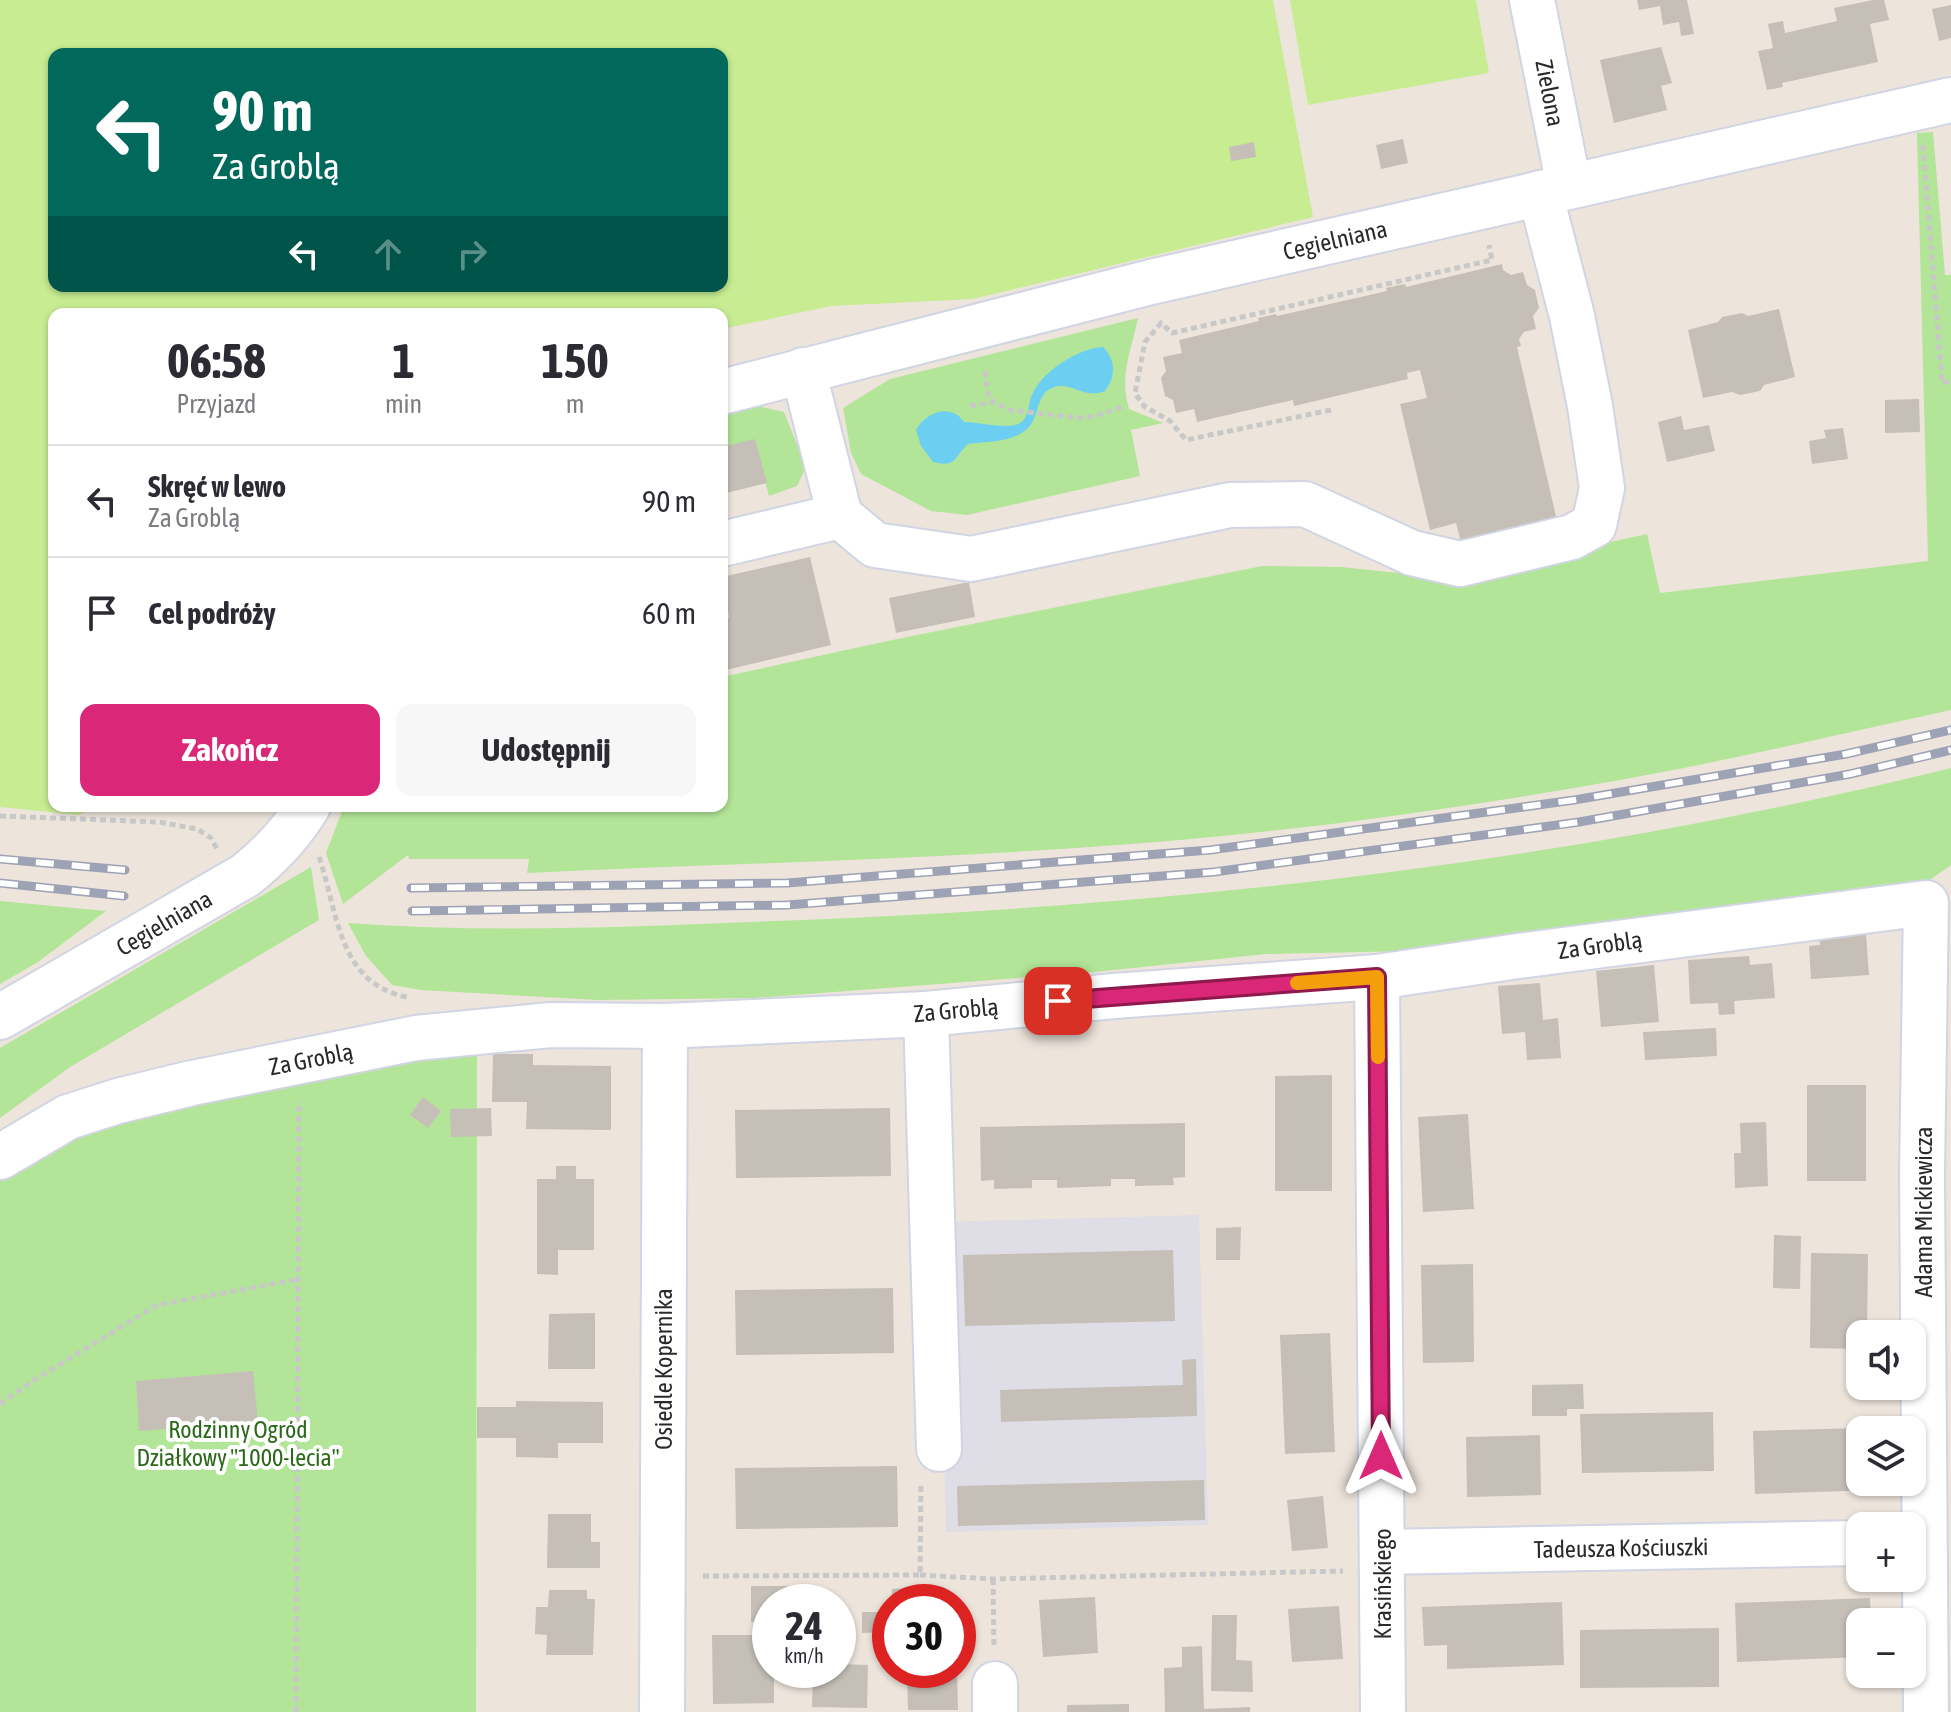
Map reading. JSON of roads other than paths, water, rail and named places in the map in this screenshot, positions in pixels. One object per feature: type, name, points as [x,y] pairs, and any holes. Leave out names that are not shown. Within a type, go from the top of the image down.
[{"type":"street","name":"Zielona","points":[[840,516],[875,545],[971,559],[1230,505],[1305,504],[1412,553],[1460,564],[1572,537],[1594,525],[1602,488],[1572,316],[1532,0]]},
{"type":"street","name":"Cegielniana","points":[[728,390],[1151,282],[1935,104]]},
{"type":"street","points":[[728,543],[840,516],[803,370]]},
{"type":"street","name":"Cegielniana","points":[[0,1017],[246,875],[268,858],[295,828],[312,826]]},
{"type":"street","name":"Za Groblą","points":[[0,1157],[68,1117],[118,1101],[416,1038],[551,1025],[665,1026],[926,1014],[1114,996],[1377,977],[1926,903]]},
{"type":"street","name":"Adama Mickiewicza","points":[[1926,903],[1922,1174],[1930,1542],[1926,1712]]},
{"type":"street","name":"Krasińskiego","points":[[1377,977],[1383,1712]]},
{"type":"street","points":[[926,1014],[939,1449]]},
{"type":"street","name":"Osiedle Kopernika","points":[[662,1712],[665,1026]]},
{"type":"street","name":"Tadeusza Kościuszki","points":[[1381,1561],[1846,1544]]},
{"type":"water","points":[[1103,347],[1113,368],[1105,391],[1090,393],[1065,386],[1052,388],[1043,396],[1034,419],[1021,434],[968,444],[947,464],[933,462],[921,446],[916,430],[926,418],[939,412],[953,413],[964,422],[1002,426],[1020,423],[1025,418],[1037,386],[1044,378],[1073,356]]},
{"type":"railway","points":[[411,888],[787,883],[1210,850],[1574,800],[1846,754],[1951,730]]},
{"type":"railway","points":[[412,911],[787,905],[1214,872],[1579,822],[1850,774],[1951,750]]},
{"type":"railway","points":[[0,859],[125,870]]},
{"type":"railway","points":[[0,883],[124,896]]},
{"type":"park label","name":"Rodzinny Ogród Działkowy \"1000-lecia\"","points":[[238,1443]]}]
